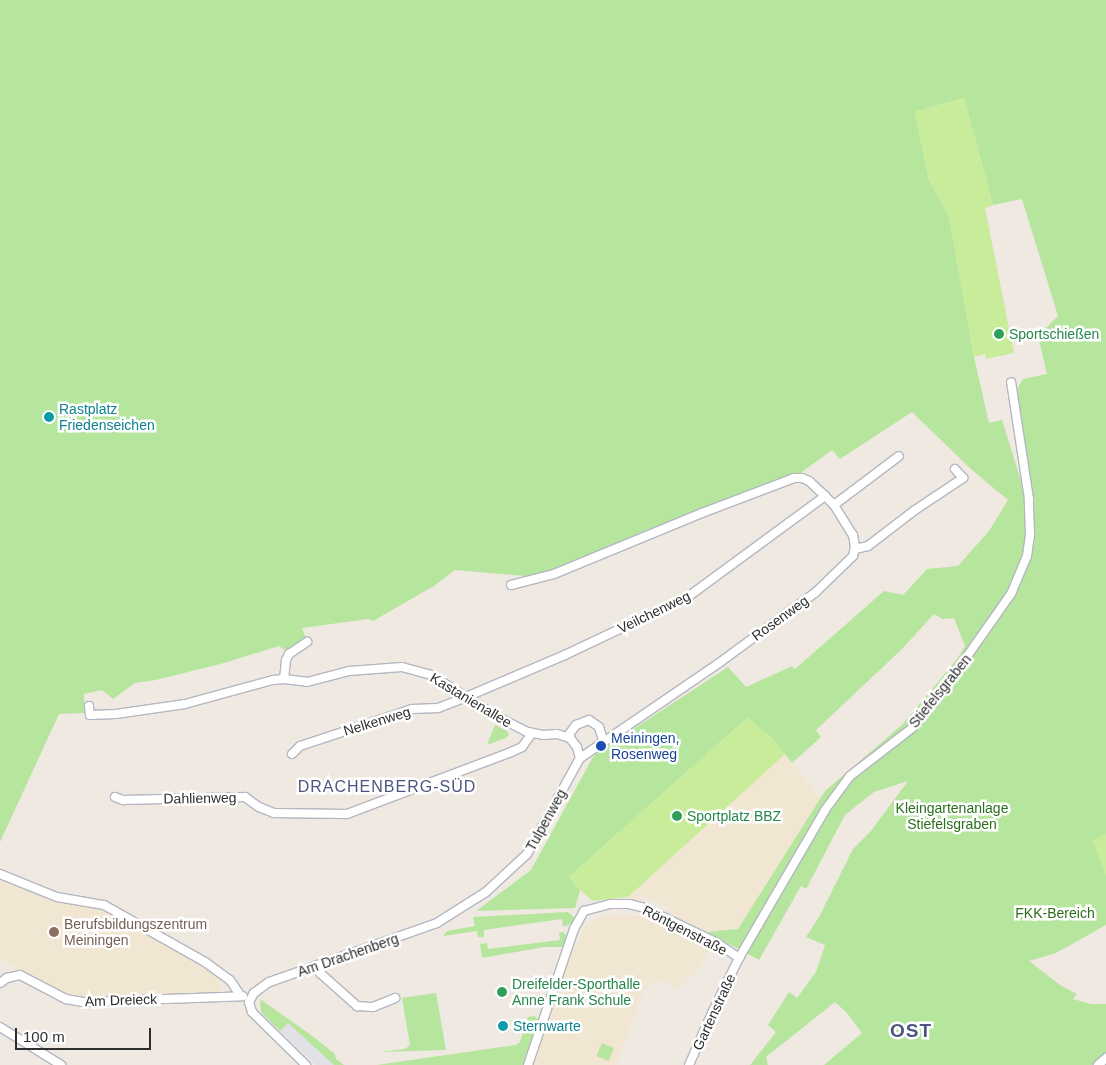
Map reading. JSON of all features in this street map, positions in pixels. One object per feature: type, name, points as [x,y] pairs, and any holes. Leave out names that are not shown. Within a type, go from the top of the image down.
[{"type":"street","name":"Stiefelsgraben","points":[[739,958],[807,839],[840,789],[850,776],[912,728],[942,692],[1011,594],[1027,556],[1030,535],[1029,498],[1011,382]]},
{"type":"street","points":[[834,505],[899,456]]},
{"type":"street","name":"Rosenweg","points":[[580,758],[603,740],[719,663],[804,601],[850,560],[855,550],[868,546],[914,510],[963,478],[955,469]]},
{"type":"street","points":[[511,585],[554,574],[702,512],[794,478],[802,478],[808,481],[834,505],[853,535],[855,550]]},
{"type":"street","name":"Veilchenweg","points":[[466,697],[573,651],[689,596],[825,496]]},
{"type":"street","points":[[284,679],[286,660],[289,654],[307,642]]},
{"type":"street","name":"Kastanienallee","points":[[90,706],[90,716],[116,714],[185,704],[284,679],[306,682],[349,671],[402,667],[431,675],[517,727],[532,733],[543,735],[557,734],[570,738]]},
{"type":"street","name":"Nelkenweg","points":[[292,754],[300,746],[412,709],[438,708],[466,697]]},
{"type":"street","points":[[580,758],[577,747],[570,738],[570,733],[576,725],[589,720],[599,726],[603,740]]},
{"type":"street","name":"Dahlienweg","points":[[116,797],[122,800],[245,797],[259,807],[274,813],[348,814],[511,752],[522,747],[532,733]]},
{"type":"street","name":"Tulpenweg","points":[[457,913],[486,892],[527,854],[580,758]]},
{"type":"street","points":[[0,874],[57,897],[104,905],[205,962],[230,980],[240,995]]},
{"type":"street","name":"Röntgenstraße","points":[[528,1065],[574,929],[584,911],[611,904],[637,906],[709,939],[739,958]]},
{"type":"street","name":"Am Drachenberg","points":[[249,1003],[257,990],[269,982],[437,923],[457,913]]},
{"type":"street","name":"Gartenstraße","points":[[689,1065],[739,958]]},
{"type":"street","points":[[317,966],[320,973],[356,1006],[373,1007],[395,998]]},
{"type":"street","name":"Am Dreieck","points":[[0,983],[7,978],[20,975],[66,999],[82,1002],[240,995],[249,1003],[252,1012],[306,1065]]},
{"type":"street","points":[[0,1026],[61,1065]]},
{"type":"street","points":[[1098,1065],[1106,1058]]},
{"type":"shaded area","points":[[785,754],[821,799],[738,929],[707,932],[666,915],[670,908],[650,898],[642,896],[641,900],[628,897]]},
{"type":"shaded area","points":[[0,878],[59,901],[104,908],[141,928],[219,978],[220,993],[75,998],[18,969],[0,959]]},
{"type":"shaded area","points":[[642,916],[686,937],[689,933],[710,947],[702,965],[677,989],[662,981],[644,989],[616,1065],[532,1065],[573,944],[578,945],[585,926],[588,926],[597,918]]},
{"type":"shaded area","points":[[288,1022],[334,1065],[316,1065],[280,1031]]},
{"type":"green space","points":[[0,0],[1106,0],[1106,925],[1056,953],[1029,961],[1060,985],[1077,994],[1073,999],[1091,1004],[1106,1004],[1106,1055],[1092,1065],[824,1065],[862,1033],[847,1013],[835,1002],[766,1057],[768,1065],[750,1065],[776,1032],[768,1025],[789,992],[797,998],[816,972],[825,945],[806,937],[819,917],[853,849],[871,831],[908,781],[874,792],[845,815],[806,889],[801,886],[759,960],[707,932],[738,929],[825,791],[903,724],[957,659],[965,646],[954,618],[942,619],[934,614],[902,649],[816,730],[821,737],[792,763],[773,739],[747,718],[569,877],[580,890],[575,908],[476,911],[531,870],[593,757],[597,753],[728,667],[746,687],[792,666],[795,669],[884,591],[903,595],[927,569],[958,566],[989,531],[1008,500],[972,470],[912,412],[840,459],[832,450],[799,474],[537,577],[455,570],[434,586],[373,621],[368,619],[302,628],[306,639],[288,652],[279,646],[224,663],[156,680],[135,683],[113,699],[102,690],[84,694],[84,713],[59,714],[0,842]],"holes":[[[964,98],[993,205],[1022,199],[1058,316],[1038,336],[1047,374],[1023,379],[1018,387],[1017,396],[1030,487],[1026,497],[1002,420],[989,423],[974,357],[949,216],[929,180],[915,112]]]},
{"type":"green space","points":[[964,98],[993,205],[985,208],[1014,353],[986,359],[985,354],[974,357],[949,216],[929,180],[915,112]]},
{"type":"green space","name":"Sportplatz BBZ","points":[[747,718],[773,739],[785,754],[628,897],[593,901],[582,892],[569,877]]},
{"type":"green space","points":[[495,725],[507,731],[509,735],[487,745]]},
{"type":"green space","points":[[1106,834],[1106,876],[1092,840]]},
{"type":"green space","points":[[568,912],[575,918],[574,922],[566,926],[563,926],[562,919],[484,930],[484,937],[478,937],[477,931],[443,936],[447,931],[475,926],[473,917]]},
{"type":"green space","points":[[562,932],[569,936],[567,943],[563,947],[544,947],[482,958],[480,944],[487,943],[488,949],[560,940],[559,933]]},
{"type":"green space","points":[[436,993],[446,1050],[379,1052],[405,1049],[410,1045],[402,998]]},
{"type":"green space","points":[[260,999],[311,1035],[335,1054],[336,1059],[344,1065],[334,1065],[288,1023],[280,1031],[261,1012]]},
{"type":"green space","points":[[534,1016],[538,1019],[523,1065],[377,1065],[516,1045],[520,1042],[528,1017]]},
{"type":"green space","points":[[602,1043],[614,1048],[608,1061],[597,1056]]},
{"type":"place","name":"Sportschießen","points":[[999,334]]},
{"type":"place","name":"Rastplatz Friedenseichen","points":[[49,417]]},
{"type":"place","name":"Meiningen, Rosenweg","points":[[601,746]]},
{"type":"place","name":"Sportplatz BBZ","points":[[677,816]]},
{"type":"place","name":"Berufsbildungszentrum Meiningen","points":[[54,932]]},
{"type":"place","name":"Dreifelder-Sporthalle Anne Frank Schule","points":[[502,992]]},
{"type":"place","name":"Sternwarte","points":[[503,1026]]},
{"type":"district","name":"DRACHENBERG-SÜD","points":[[387,787]]},
{"type":"district","name":"OST","points":[[911,1031]]},
{"type":"park label","name":"Kleingartenanlage Stiefelsgraben","points":[[952,816]]},
{"type":"park label","name":"FKK-Bereich","points":[[1055,913]]}]
